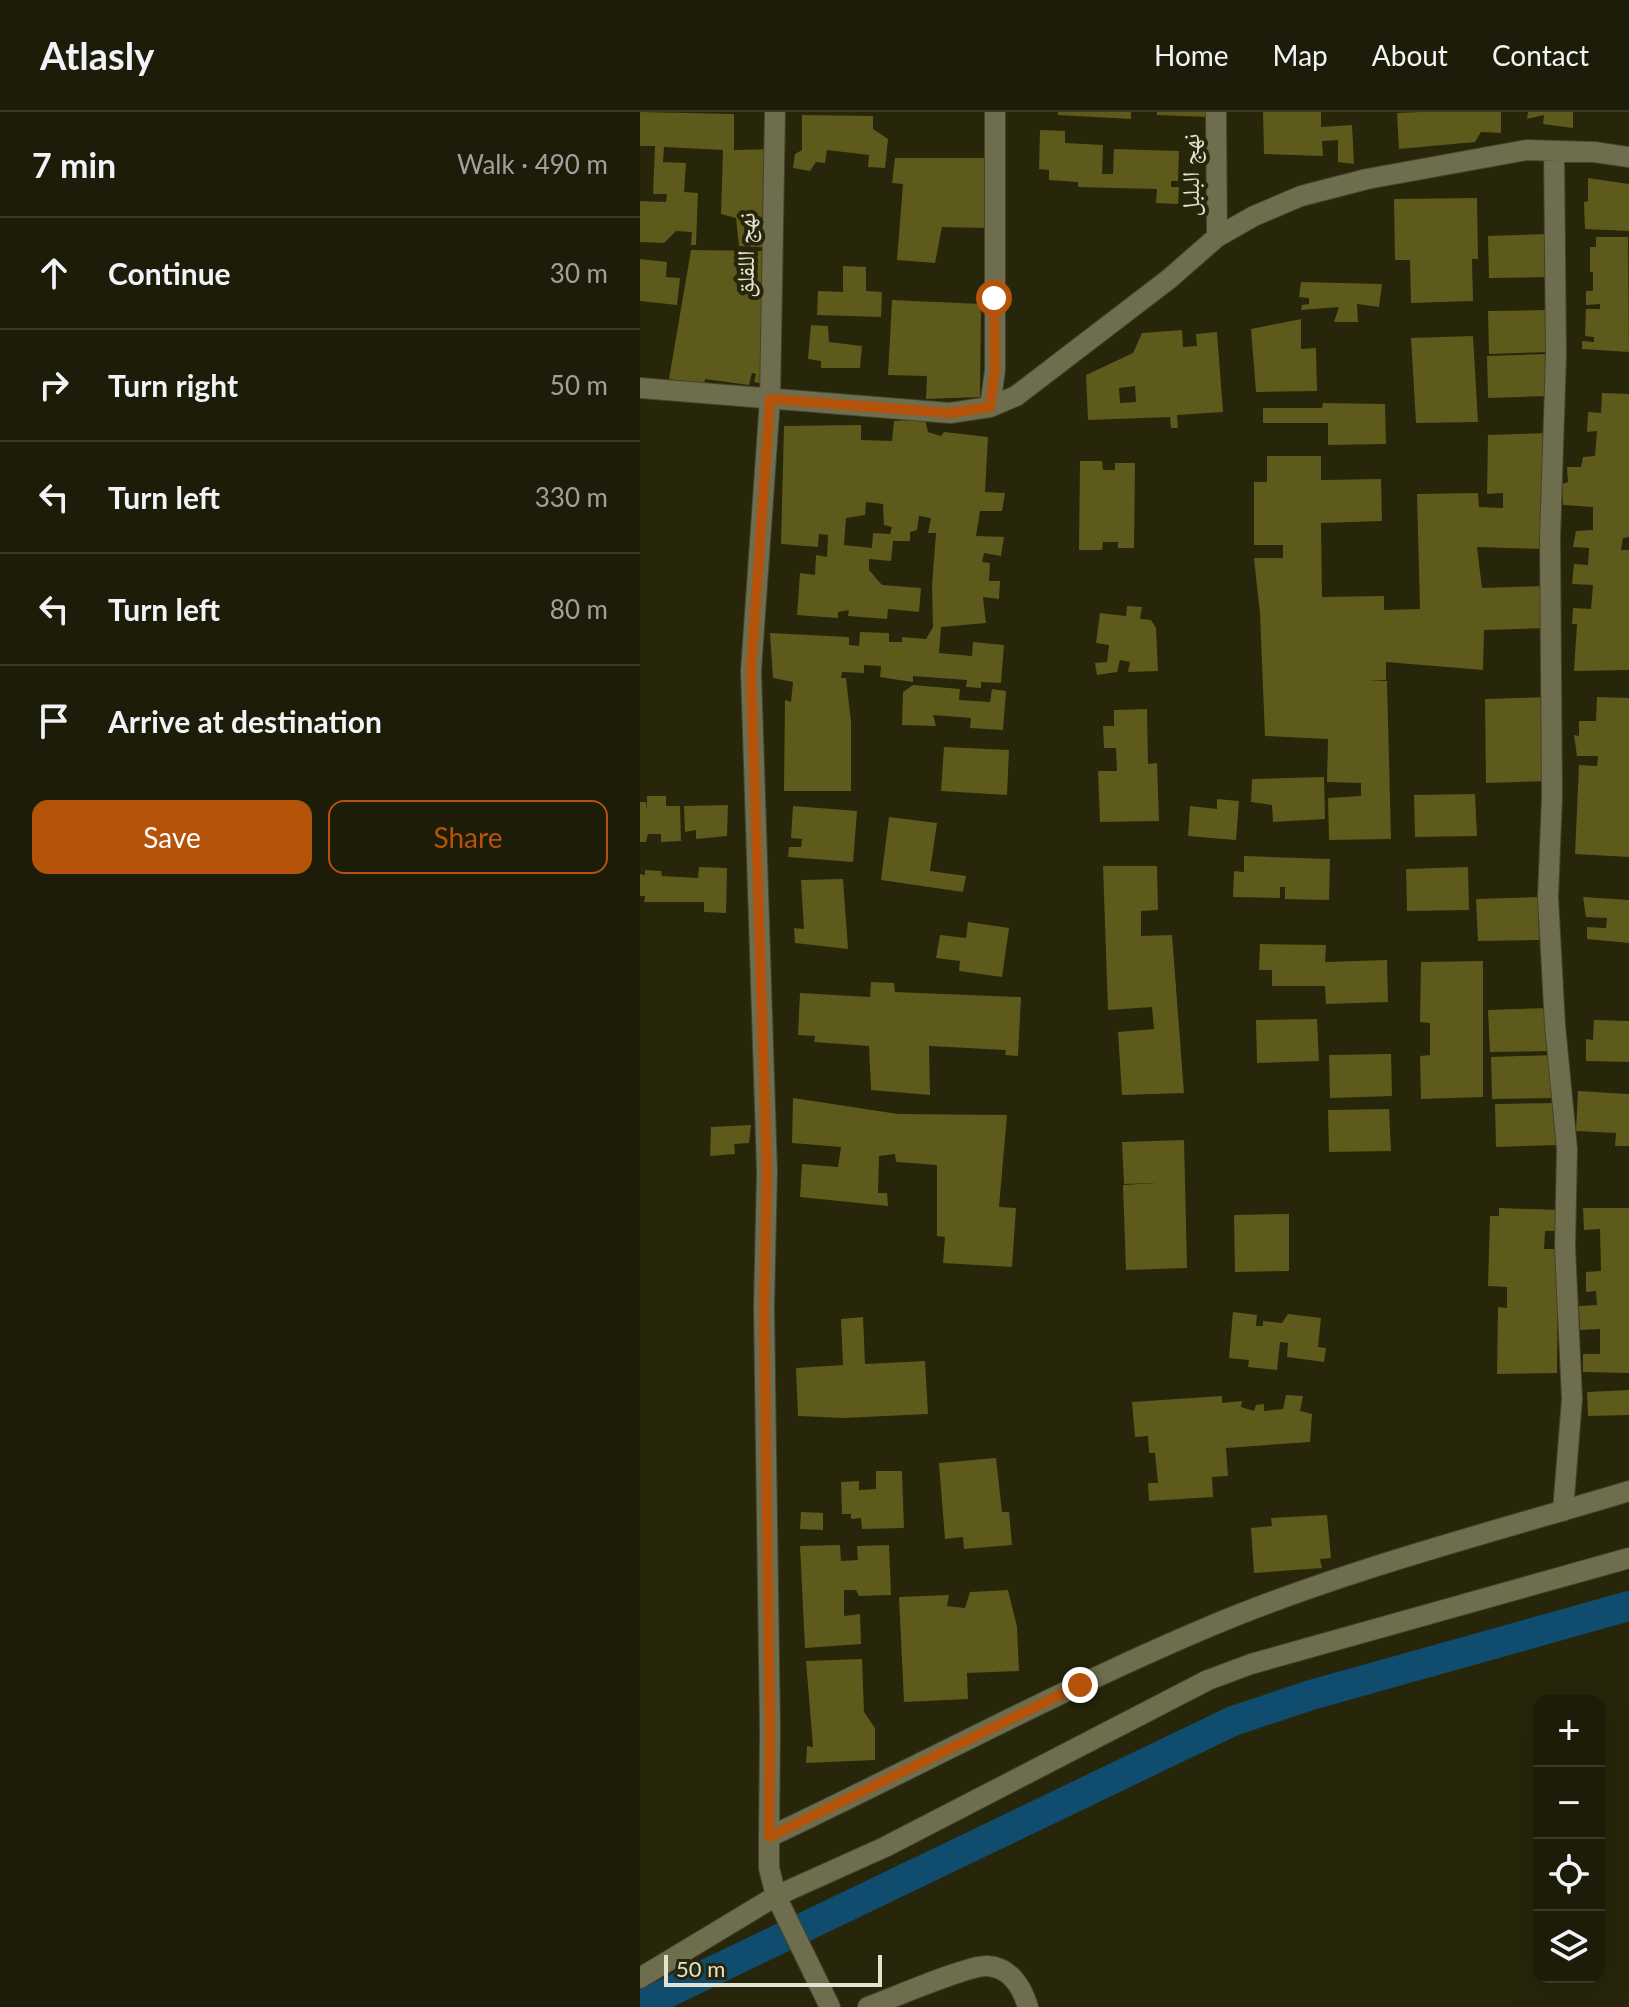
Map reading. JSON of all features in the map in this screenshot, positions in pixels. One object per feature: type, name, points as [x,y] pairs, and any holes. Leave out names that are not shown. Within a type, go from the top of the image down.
[{"type":"street","name":"نهج اللقلق","points":[[775,112],[770,399],[751,671],[767,1171],[764,1307],[769,1868],[779,1904],[829,2003]]},
{"type":"street","points":[[990,407],[995,370],[995,112]]},
{"type":"street","name":"نهج البلبل","points":[[1216,112],[1217,237]]},
{"type":"street","points":[[1554,151],[1556,355],[1550,539],[1552,797],[1548,897],[1555,1025],[1567,1149],[1565,1247],[1572,1399],[1563,1511]]},
{"type":"street","points":[[640,388],[950,413],[990,407],[1016,396],[1169,279],[1217,237],[1254,216],[1301,196],[1367,179],[1512,152],[1594,152],[1629,157]]},
{"type":"street","points":[[769,1837],[1080,1685],[1214,1625],[1324,1583],[1629,1491]]},
{"type":"street","points":[[640,1978],[1208,1680],[1251,1664],[1629,1558]]},
{"type":"street","points":[[868,2007],[986,1966],[1009,1973],[1024,1991],[1028,2007]]},
{"type":"building","points":[[640,112],[734,114],[734,150],[769,149],[770,248],[739,246],[736,218],[721,214],[723,150],[664,147],[663,162],[686,163],[684,192],[698,193],[696,245],[691,245],[692,232],[676,231],[664,243],[640,242],[640,201],[666,202],[667,194],[653,194],[655,146],[640,146]]},
{"type":"building","points":[[1058,112],[1131,112],[1131,119],[1058,115]]},
{"type":"building","points":[[1157,112],[1207,112],[1207,117],[1157,115]]},
{"type":"building","points":[[1263,112],[1321,112],[1321,127],[1352,125],[1354,164],[1338,162],[1338,140],[1322,141],[1323,156],[1264,154]]},
{"type":"building","points":[[1501,112],[1501,133],[1481,132],[1475,142],[1399,149],[1397,113]]},
{"type":"building","points":[[1528,112],[1573,112],[1573,128],[1543,124],[1544,115],[1527,119]]},
{"type":"building","points":[[802,115],[873,116],[873,129],[888,139],[885,168],[868,167],[869,155],[827,150],[825,163],[816,162],[810,171],[793,168],[795,154],[802,150]]},
{"type":"building","points":[[1040,130],[1065,131],[1065,143],[1103,145],[1102,174],[1113,174],[1114,149],[1179,151],[1178,181],[1171,181],[1171,187],[1179,187],[1178,204],[1156,203],[1157,189],[1078,187],[1078,182],[1049,180],[1049,170],[1039,169]]},
{"type":"building","points":[[895,158],[988,158],[987,228],[942,227],[935,263],[897,260],[903,184],[892,183]]},
{"type":"building","points":[[1588,178],[1629,184],[1629,231],[1585,229],[1584,202],[1588,201]]},
{"type":"building","points":[[1477,198],[1478,259],[1472,259],[1473,301],[1411,303],[1410,260],[1395,260],[1394,199]]},
{"type":"building","points":[[1549,234],[1550,277],[1489,278],[1488,236]]},
{"type":"building","points":[[1596,237],[1628,237],[1629,352],[1582,349],[1582,341],[1594,342],[1594,337],[1585,336],[1586,309],[1600,309],[1600,304],[1586,305],[1586,291],[1593,291],[1590,247],[1596,247]]},
{"type":"building","points":[[691,250],[769,251],[763,384],[754,382],[756,374],[752,373],[749,385],[705,379],[704,384],[669,379]]},
{"type":"building","points":[[640,259],[667,262],[666,277],[680,278],[677,305],[640,301]]},
{"type":"building","points":[[843,266],[866,267],[866,291],[882,292],[881,317],[817,315],[818,291],[843,292]]},
{"type":"building","points":[[1301,282],[1382,284],[1379,307],[1357,304],[1358,322],[1334,322],[1339,307],[1301,310],[1302,305],[1309,304],[1309,298],[1299,297]]},
{"type":"building","points":[[892,300],[981,304],[980,397],[926,399],[927,376],[888,375]]},
{"type":"building","points":[[1549,310],[1551,352],[1489,354],[1488,311]]},
{"type":"building","points":[[1301,319],[1301,349],[1316,348],[1317,391],[1256,392],[1251,329]]},
{"type":"building","points":[[811,325],[828,326],[829,342],[862,346],[860,368],[821,368],[821,361],[808,359]]},
{"type":"building","points":[[1182,330],[1183,347],[1197,346],[1196,334],[1217,332],[1223,412],[1177,415],[1178,428],[1171,428],[1170,417],[1088,420],[1086,375],[1133,353],[1142,333]],"holes":[[[1135,386],[1136,402],[1120,403],[1119,388]]]},
{"type":"building","points":[[1473,336],[1478,422],[1416,423],[1411,338]]},
{"type":"building","points":[[1549,354],[1550,396],[1488,398],[1487,356]]},
{"type":"building","points":[[1602,393],[1629,394],[1629,537],[1623,538],[1621,550],[1629,550],[1629,670],[1574,671],[1577,624],[1572,624],[1573,608],[1591,609],[1593,585],[1572,584],[1574,564],[1588,565],[1589,548],[1573,547],[1576,531],[1593,530],[1593,507],[1563,505],[1562,484],[1568,482],[1567,467],[1581,467],[1583,457],[1595,456],[1597,431],[1587,432],[1588,412],[1601,413]]},
{"type":"building","points":[[1323,403],[1385,404],[1386,444],[1328,445],[1328,423],[1263,423],[1263,408],[1322,408]]},
{"type":"building","points":[[925,419],[928,432],[941,436],[944,432],[988,437],[985,492],[1005,493],[1002,511],[980,511],[976,536],[1004,537],[1001,556],[984,553],[982,562],[990,563],[989,581],[1000,581],[999,599],[983,597],[986,623],[941,627],[939,653],[972,656],[973,642],[1004,645],[1001,683],[981,682],[981,688],[966,687],[967,680],[913,676],[913,682],[880,677],[881,666],[864,665],[864,673],[842,672],[841,678],[846,678],[851,722],[851,791],[784,791],[785,700],[791,702],[793,682],[773,678],[770,633],[849,637],[849,645],[859,646],[860,632],[889,633],[889,642],[902,642],[902,637],[926,639],[933,627],[936,533],[928,533],[931,518],[919,516],[917,530],[910,532],[910,541],[893,541],[891,561],[869,559],[869,570],[882,585],[921,588],[919,612],[888,609],[887,619],[848,616],[849,610],[838,612],[838,618],[797,615],[800,573],[815,575],[816,555],[827,557],[828,535],[819,534],[818,547],[781,544],[784,426],[861,425],[861,440],[892,441],[894,421]],"holes":[[[866,502],[883,504],[884,525],[892,527],[890,534],[873,533],[872,548],[844,545],[846,518],[865,515]]]},
{"type":"building","points":[[1550,433],[1545,549],[1477,547],[1482,588],[1545,586],[1546,628],[1484,630],[1483,670],[1386,662],[1386,680],[1369,681],[1387,681],[1391,839],[1329,840],[1328,798],[1361,796],[1361,783],[1327,782],[1328,739],[1265,736],[1260,614],[1254,558],[1283,558],[1283,545],[1254,545],[1254,482],[1267,482],[1267,456],[1321,456],[1321,480],[1381,479],[1382,521],[1321,523],[1322,597],[1384,596],[1384,610],[1420,609],[1417,494],[1478,493],[1479,507],[1503,508],[1503,493],[1487,494],[1488,435]]},
{"type":"building","points":[[1080,461],[1102,461],[1103,470],[1115,470],[1115,463],[1135,463],[1134,548],[1118,548],[1118,542],[1103,542],[1102,550],[1079,550]]},
{"type":"building","points":[[1127,606],[1142,607],[1140,619],[1151,620],[1156,628],[1158,671],[1128,672],[1130,662],[1120,660],[1117,672],[1097,675],[1095,663],[1107,662],[1109,645],[1096,643],[1100,613],[1126,616]]},
{"type":"building","points":[[913,685],[960,689],[959,700],[990,702],[992,689],[1006,691],[1003,730],[970,728],[971,718],[933,715],[936,726],[902,725],[903,692]]},
{"type":"building","points":[[1547,697],[1548,781],[1486,783],[1485,699]]},
{"type":"building","points":[[1597,697],[1629,698],[1629,857],[1575,854],[1579,765],[1597,766],[1598,756],[1577,756],[1574,735],[1579,736],[1579,721],[1596,721]]},
{"type":"building","points":[[1147,709],[1148,764],[1157,763],[1159,821],[1100,822],[1098,771],[1117,771],[1116,748],[1104,748],[1103,726],[1114,726],[1114,710]]},
{"type":"building","points":[[944,747],[1009,750],[1007,795],[941,791]]},
{"type":"building","points":[[1324,777],[1325,819],[1273,822],[1272,805],[1251,802],[1252,779]]},
{"type":"building","points":[[1475,794],[1477,836],[1415,837],[1414,795]]},
{"type":"building","points":[[647,796],[666,796],[666,806],[680,806],[681,841],[661,842],[661,834],[648,834],[646,842],[640,842],[640,802],[646,802],[647,811]]},
{"type":"building","points":[[1217,799],[1239,801],[1236,840],[1188,836],[1190,806],[1217,809]]},
{"type":"building","points":[[728,805],[727,836],[696,839],[696,830],[685,832],[684,806]]},
{"type":"building","points":[[793,806],[857,811],[853,862],[788,857],[789,847],[801,847],[802,839],[791,838]]},
{"type":"building","points":[[889,817],[937,823],[930,871],[966,876],[963,892],[881,880]]},
{"type":"building","points":[[1244,856],[1330,859],[1329,900],[1285,899],[1285,887],[1280,887],[1280,898],[1233,897],[1234,871],[1244,872]]},
{"type":"building","points":[[1103,866],[1157,866],[1158,910],[1141,911],[1141,936],[1172,935],[1184,1093],[1122,1095],[1118,1032],[1154,1029],[1152,1007],[1108,1010]]},
{"type":"building","points":[[699,867],[727,868],[726,913],[704,912],[704,902],[644,902],[645,896],[640,896],[640,874],[645,875],[645,870],[661,871],[662,876],[698,878]]},
{"type":"building","points":[[1468,867],[1469,910],[1407,911],[1406,869]]},
{"type":"building","points":[[843,879],[848,949],[795,943],[794,928],[804,929],[801,880]]},
{"type":"building","points":[[1538,897],[1539,940],[1478,941],[1476,899]]},
{"type":"building","points":[[1583,897],[1629,900],[1629,943],[1587,939],[1587,927],[1606,928],[1607,918],[1586,917]]},
{"type":"building","points":[[968,922],[1009,928],[1002,977],[959,971],[960,961],[936,958],[940,935],[966,938]]},
{"type":"building","points":[[1260,944],[1326,945],[1325,962],[1387,960],[1388,1002],[1326,1004],[1325,986],[1272,986],[1272,970],[1259,970]]},
{"type":"building","points":[[1483,961],[1483,1097],[1421,1099],[1420,1056],[1430,1055],[1430,1023],[1420,1022],[1421,962]]},
{"type":"building","points":[[871,982],[894,983],[895,992],[1021,997],[1018,1056],[1005,1055],[1006,1050],[929,1046],[930,1095],[871,1090],[869,1046],[814,1042],[815,1036],[798,1035],[800,993],[870,997]]},
{"type":"building","points":[[1550,1008],[1551,1051],[1490,1052],[1488,1010]]},
{"type":"building","points":[[1317,1019],[1319,1061],[1257,1063],[1256,1020]]},
{"type":"building","points":[[1594,1020],[1629,1021],[1629,1062],[1586,1061],[1586,1039],[1593,1040]]},
{"type":"building","points":[[1391,1054],[1392,1096],[1330,1098],[1329,1055]]},
{"type":"building","points":[[1553,1055],[1554,1098],[1492,1099],[1491,1057]]},
{"type":"building","points":[[1578,1091],[1629,1094],[1629,1146],[1615,1146],[1616,1133],[1576,1131]]},
{"type":"building","points":[[793,1098],[898,1114],[1007,1115],[999,1207],[1016,1208],[1012,1267],[943,1263],[945,1237],[937,1236],[937,1165],[896,1162],[895,1154],[879,1156],[878,1193],[887,1193],[888,1206],[800,1197],[802,1164],[838,1167],[841,1147],[792,1143]]},
{"type":"building","points":[[1557,1103],[1558,1145],[1496,1147],[1495,1104]]},
{"type":"building","points":[[1389,1109],[1391,1151],[1329,1152],[1328,1110]]},
{"type":"building","points":[[751,1125],[749,1143],[734,1144],[735,1154],[710,1156],[711,1127]]},
{"type":"building","points":[[1184,1140],[1187,1268],[1126,1270],[1123,1185],[1157,1183],[1124,1184],[1122,1142]]},
{"type":"building","points":[[1499,1208],[1558,1210],[1558,1231],[1545,1231],[1544,1249],[1558,1249],[1557,1373],[1497,1374],[1498,1307],[1507,1308],[1507,1287],[1488,1286],[1490,1216],[1499,1216]]},
{"type":"building","points":[[1583,1208],[1629,1208],[1629,1373],[1583,1372],[1583,1354],[1600,1354],[1600,1329],[1580,1330],[1579,1306],[1597,1305],[1596,1291],[1586,1292],[1586,1272],[1601,1271],[1600,1229],[1584,1230]]},
{"type":"building","points":[[1289,1214],[1289,1271],[1235,1272],[1234,1215]]},
{"type":"building","points":[[1233,1312],[1257,1315],[1256,1326],[1263,1326],[1263,1321],[1282,1323],[1288,1314],[1321,1318],[1318,1347],[1326,1348],[1324,1362],[1287,1357],[1288,1343],[1280,1342],[1277,1370],[1248,1367],[1249,1360],[1229,1358]]},
{"type":"building","points":[[863,1317],[865,1364],[925,1361],[928,1414],[843,1418],[798,1416],[796,1368],[843,1365],[841,1319]]},
{"type":"building","points":[[1629,1390],[1629,1415],[1588,1416],[1587,1392]]},
{"type":"building","points":[[1286,1395],[1303,1396],[1300,1411],[1312,1414],[1310,1442],[1226,1448],[1228,1476],[1212,1477],[1213,1497],[1149,1501],[1148,1483],[1158,1483],[1155,1453],[1149,1453],[1148,1436],[1135,1437],[1132,1402],[1222,1396],[1222,1403],[1242,1401],[1241,1407],[1254,1411],[1256,1405],[1264,1404],[1264,1411],[1283,1409]]},
{"type":"building","points":[[996,1458],[1002,1512],[1009,1512],[1012,1545],[964,1549],[963,1537],[945,1539],[939,1463]]},
{"type":"building","points":[[876,1471],[902,1471],[904,1528],[862,1529],[861,1518],[851,1519],[851,1514],[842,1514],[841,1482],[859,1481],[859,1490],[876,1489]]},
{"type":"building","points":[[801,1512],[823,1513],[823,1530],[800,1529]]},
{"type":"building","points":[[1327,1515],[1331,1558],[1320,1559],[1322,1568],[1254,1573],[1251,1528],[1272,1526],[1271,1518]]},
{"type":"building","points":[[840,1545],[841,1561],[858,1560],[857,1546],[889,1545],[891,1595],[859,1596],[856,1590],[844,1590],[844,1616],[860,1614],[861,1644],[805,1648],[800,1546]]},
{"type":"building","points":[[1008,1590],[1017,1627],[1019,1671],[967,1673],[968,1699],[904,1702],[899,1597],[949,1595],[947,1606],[965,1608],[970,1592]]},
{"type":"building","points":[[862,1659],[864,1712],[875,1728],[875,1760],[806,1763],[807,1746],[813,1747],[806,1661]]},
{"type":"waterway","points":[[640,2006],[1233,1721],[1311,1695],[1629,1606]]},
{"type":"route","points":[[994,298],[995,370],[990,407],[950,413],[770,399],[751,671],[767,1171],[764,1307],[769,1837],[1080,1685]]}]
